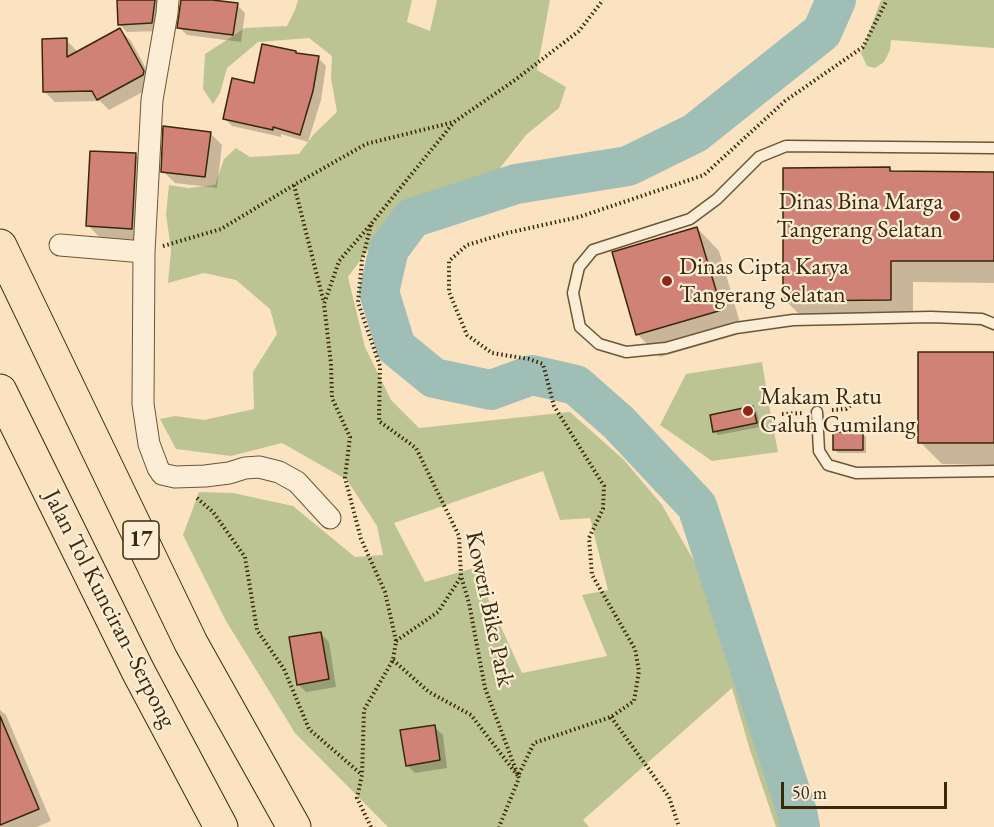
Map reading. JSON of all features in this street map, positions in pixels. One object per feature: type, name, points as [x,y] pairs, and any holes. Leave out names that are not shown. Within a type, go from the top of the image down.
[{"type":"highway","name":"17","points":[[0,246],[190,643],[294,827]]},
{"type":"highway","name":"Jalan Tol Kunciran–Serpong","points":[[0,391],[138,671],[221,827]]},
{"type":"street","points":[[168,0],[168,13],[152,100],[144,252],[143,404],[149,444],[162,474],[175,477],[205,476],[259,467],[279,472],[297,482],[330,518]]},
{"type":"street","points":[[60,245],[144,252]]},
{"type":"lane","points":[[994,147],[786,146],[759,157],[717,199],[690,219],[593,250],[579,267],[573,292],[580,327],[599,344],[626,352],[666,348],[736,328],[792,320],[932,316],[982,319],[994,324]]},
{"type":"lane","points":[[817,412],[819,451],[828,465],[856,473],[994,471]]},
{"type":"path","points":[[144,252],[221,229],[366,144],[454,122],[515,80],[579,31],[603,0]]},
{"type":"path","points":[[499,827],[518,776],[534,743],[611,717],[634,701],[639,671],[635,649],[592,575],[589,538],[603,509],[604,486],[554,406],[543,364],[492,352],[467,335],[449,292],[449,261],[467,245],[507,233],[579,217],[704,175],[785,101],[863,47],[887,0]]},
{"type":"path","name":"Koweri Bike Park","points":[[396,640],[385,592],[361,539],[345,478],[350,437],[332,398],[331,364],[324,304],[339,261],[454,122]]},
{"type":"path","points":[[294,185],[324,304]]},
{"type":"path","name":"Koweri Bike Park","points":[[371,224],[362,261],[358,302],[380,366],[379,421],[416,448],[459,536],[461,576],[469,603],[485,688],[518,776]]},
{"type":"path","points":[[175,477],[213,512],[245,556],[257,630],[284,669],[309,729],[362,775]]},
{"type":"path","points":[[371,827],[357,798],[362,775],[364,710],[393,660],[396,640],[438,612],[461,576]]},
{"type":"path","name":"Koweri Bike Park","points":[[393,660],[429,692],[471,716],[518,776]]},
{"type":"path","points":[[611,717],[669,797],[679,827]]},
{"type":"green space","points":[[298,0],[412,0],[407,22],[430,31],[437,0],[550,0],[537,70],[566,87],[559,108],[526,135],[496,173],[425,194],[396,212],[348,277],[365,347],[391,400],[419,428],[570,412],[624,460],[662,505],[715,598],[784,827],[776,827],[732,688],[583,820],[589,827],[388,827],[295,733],[226,621],[183,535],[199,492],[233,493],[293,506],[355,557],[383,555],[377,526],[347,480],[282,443],[231,456],[176,449],[160,419],[175,416],[204,420],[254,409],[253,372],[277,334],[270,309],[236,280],[204,273],[168,283],[171,250],[166,214],[169,185],[188,188],[215,185],[224,159],[236,148],[250,157],[299,154],[314,134],[337,112],[331,78],[332,56],[309,38],[258,42],[227,68],[220,93],[213,104],[203,89],[205,54],[245,28],[287,26]],"holes":[[[543,471],[560,520],[590,518],[608,590],[582,595],[607,656],[522,673],[474,568],[425,582],[394,523]]]},
{"type":"green space","points":[[881,0],[994,0],[994,48],[891,40],[890,50],[884,62],[875,68],[867,66],[861,53]]},
{"type":"green space","points":[[762,362],[778,452],[712,461],[660,425],[686,374]]},
{"type":"building","points":[[117,0],[155,0],[152,23],[118,25]]},
{"type":"building","points":[[181,0],[238,3],[233,35],[177,28]]},
{"type":"building","points":[[120,28],[144,71],[143,75],[97,100],[92,91],[43,92],[42,39],[67,38],[67,57]]},
{"type":"building","points":[[262,44],[296,51],[296,53],[319,56],[313,91],[300,135],[273,127],[273,130],[223,119],[232,78],[254,83]]},
{"type":"building","points":[[163,126],[211,132],[205,177],[161,172]]},
{"type":"building","points":[[90,151],[136,153],[132,229],[86,226]]},
{"type":"building","points":[[890,167],[890,171],[994,172],[994,261],[891,261],[891,300],[783,301],[783,168]]},
{"type":"building","name":"Dinas Cipta Karya Tangerang Selatan","points":[[697,227],[722,310],[636,335],[612,252]]},
{"type":"building","points":[[918,352],[994,352],[994,443],[918,443]]},
{"type":"building","points":[[753,406],[757,423],[713,432],[710,415]]},
{"type":"building","points":[[833,432],[863,432],[863,450],[833,450]]},
{"type":"building","points":[[321,632],[329,679],[297,685],[289,637]]},
{"type":"building","points":[[0,716],[39,809],[0,825]]},
{"type":"building","points":[[435,725],[440,760],[406,766],[400,730]]},
{"type":"waterway","points":[[800,827],[697,506],[619,423],[576,385],[532,375],[491,390],[434,378],[396,347],[379,292],[389,249],[412,218],[516,184],[628,166],[695,133],[822,32],[836,0]]},
{"type":"place","name":"Dinas Bina Marga Tangerang Selatan","points":[[955,216]]},
{"type":"place","name":"Dinas Cipta Karya Tangerang Selatan","points":[[667,281]]},
{"type":"place","name":"Makam Ratu Galuh Gumilang","points":[[748,411]]}]
